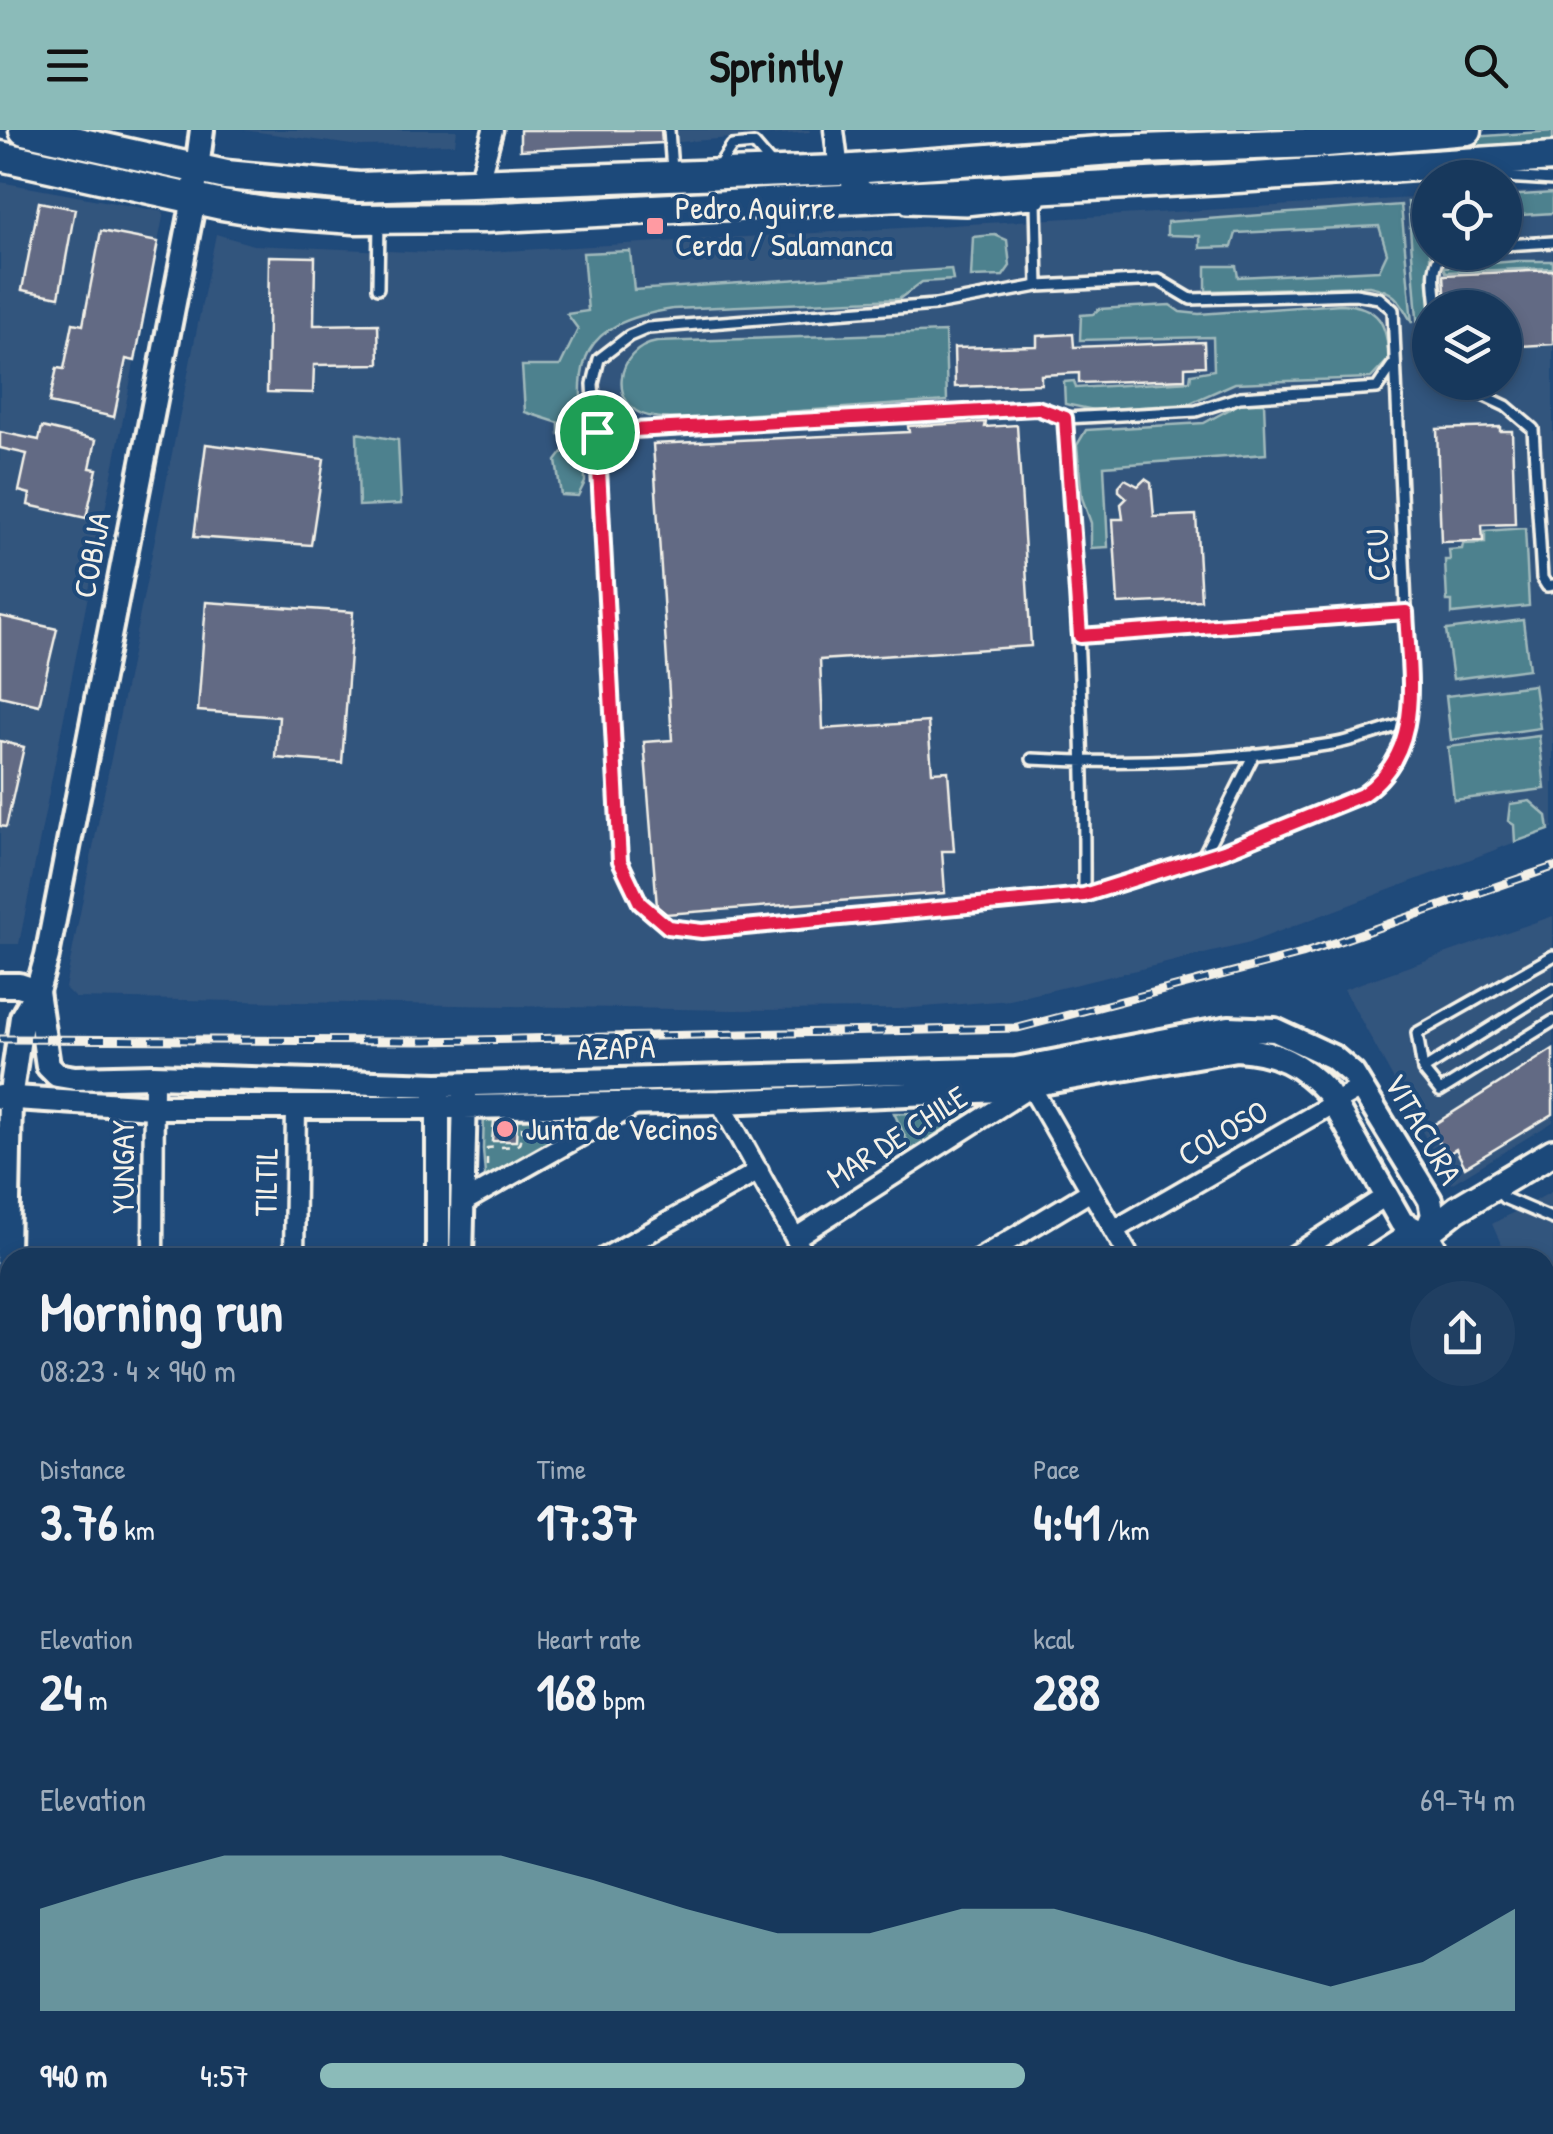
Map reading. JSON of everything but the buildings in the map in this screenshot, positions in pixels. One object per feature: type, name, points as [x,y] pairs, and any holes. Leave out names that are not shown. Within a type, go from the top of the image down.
[{"type":"main road","points":[[24,130],[196,169],[358,187],[662,173],[839,170],[1112,142],[1467,130]]},
{"type":"main road","points":[[0,156],[192,199],[271,212],[379,219],[484,218],[1412,167]]},
{"type":"main road","points":[[1519,160],[1553,158]]},
{"type":"main road","points":[[1399,1248],[1553,1152]]},
{"type":"main road","points":[[1425,1234],[1434,1248]]},
{"type":"street","name":"COBIJA","points":[[38,991],[192,199],[202,130]]},
{"type":"street","points":[[479,182],[493,130]]},
{"type":"street","points":[[834,130],[839,170],[871,197]]},
{"type":"street","points":[[0,985],[20,985],[38,991],[22,1017],[5,1098],[4,1248]]},
{"type":"street","name":"AZAPA","points":[[38,991],[44,1051],[52,1072],[74,1078],[154,1076],[438,1096],[720,1102],[1031,1087],[1236,1049],[1295,1050]]},
{"type":"street","name":"AZAPA","points":[[464,1096],[1016,1069],[1228,1028],[1275,1030],[1295,1050]]},
{"type":"street","name":"VITACURA","points":[[1295,1050],[1333,1056],[1362,1087],[1430,1200],[1433,1215],[1425,1234],[1402,1223],[1336,1104],[1295,1050]]},
{"type":"street","name":"YUNGAY","points":[[152,1248],[154,1076]]},
{"type":"street","points":[[1031,1087],[1124,1248]]},
{"type":"street","name":"MAR DE CHILE","points":[[795,1238],[1031,1087]]},
{"type":"street","name":"COLOSO","points":[[1114,1230],[1362,1087]]},
{"type":"street","points":[[438,1096],[438,1248]]},
{"type":"street","name":"AZAPA","points":[[5,1098],[153,1107],[296,1108],[438,1096]]},
{"type":"street","points":[[462,1248],[464,1096]]},
{"type":"street","points":[[462,1203],[640,1102]]},
{"type":"street","points":[[720,1102],[800,1248]]},
{"type":"street","name":"TILTIL","points":[[294,1248],[296,1108]]},
{"type":"street","points":[[622,1248],[759,1171]]},
{"type":"street","points":[[997,1248],[1091,1191]]},
{"type":"street","points":[[1305,1248],[1386,1196]]},
{"type":"lane","points":[[662,173],[670,130]]},
{"type":"lane","points":[[542,181],[559,168],[596,166]]},
{"type":"lane","points":[[1522,178],[1553,180]]},
{"type":"lane","points":[[1154,195],[1188,192],[1222,179]]},
{"type":"lane","points":[[871,197],[890,206],[927,210],[1052,201]]},
{"type":"lane","points":[[1036,202],[1038,286]]},
{"type":"lane","points":[[378,288],[379,219]]},
{"type":"lane","points":[[1522,243],[1553,242]]},
{"type":"lane","name":"CCU","points":[[1158,280],[1191,298],[1354,294],[1379,298],[1393,310],[1395,360],[1410,697],[1405,741],[1381,782],[1362,795],[1202,858],[1084,895],[702,931],[668,927],[640,903],[620,861],[593,384],[600,359],[629,336],[648,328],[935,306],[1038,286],[1158,280]]},
{"type":"lane","points":[[597,432],[1037,408],[1065,418],[1196,411],[1240,397],[1377,388],[1389,375],[1395,360]]},
{"type":"lane","points":[[1493,400],[1533,429],[1542,578],[1547,586],[1553,586]]},
{"type":"lane","points":[[1065,418],[1080,636],[1084,895]]},
{"type":"lane","points":[[1080,636],[1406,612]]},
{"type":"lane","points":[[1032,759],[1084,762],[1254,754],[1336,744],[1407,723]]},
{"type":"lane","points":[[1202,858],[1254,754]]},
{"type":"lane","points":[[1553,956],[1417,1033],[1423,1070],[1440,1091],[1553,1021]]},
{"type":"lane","points":[[1423,1070],[1553,989]]},
{"type":"lane","points":[[1494,1188],[1504,1198],[1553,1219]]},
{"type":"path","points":[[542,1124],[549,1138]]},
{"type":"shaded area","points":[[244,130],[457,130],[455,144],[359,146]]},
{"type":"shaded area","points":[[677,130],[809,130],[810,132],[678,142]]},
{"type":"shaded area","points":[[0,182],[164,212],[19,944],[0,944]]},
{"type":"shaded area","points":[[1553,190],[1553,828],[1246,944],[1010,1000],[900,1009],[733,1010],[75,998],[65,988],[216,234],[253,245],[454,254],[1412,198],[1412,270],[1522,270],[1522,192]]},
{"type":"shaded area","points":[[1553,916],[1553,1122],[1451,1184],[1344,989]]},
{"type":"shaded area","points":[[1553,1191],[1553,1248],[1503,1248],[1492,1224]]},
{"type":"green space","points":[[1553,131],[1553,145],[1461,152],[448,206],[299,204],[230,193],[230,184],[1431,140]]},
{"type":"green space","points":[[1553,193],[1553,213],[1522,215],[1522,195]]},
{"type":"green space","points":[[1408,202],[1412,202],[1412,253]]},
{"type":"green space","points":[[1401,205],[1412,323],[1396,298],[1369,286],[1206,291],[1206,266],[1236,266],[1238,277],[1379,270],[1387,253],[1379,226],[1236,233],[1232,247],[1200,248],[1200,236],[1167,235],[1167,222]]},
{"type":"green space","points":[[995,235],[1007,240],[1010,266],[1003,276],[971,277],[973,237]]},
{"type":"green space","points":[[630,251],[634,290],[951,269],[953,280],[922,282],[899,299],[673,309],[634,318],[608,331],[591,347],[583,367],[585,482],[578,496],[561,495],[556,461],[566,448],[564,437],[559,434],[559,423],[525,412],[522,366],[560,366],[578,329],[567,314],[588,311],[583,253]]},
{"type":"green space","points":[[1522,261],[1553,261],[1553,268],[1522,269]]},
{"type":"green space","points":[[1413,270],[1430,270],[1430,290],[1415,290]]},
{"type":"green space","points":[[1341,304],[1373,313],[1383,327],[1389,359],[1371,378],[1235,383],[1188,404],[1094,410],[1065,404],[1064,382],[1074,381],[1076,388],[1190,381],[1191,374],[1214,370],[1213,337],[1080,340],[1081,315],[1099,309],[1170,305],[1180,312],[1199,314]]},
{"type":"green space","points":[[945,332],[947,401],[673,419],[635,411],[622,390],[625,366],[632,355],[657,342]]},
{"type":"green space","points":[[1241,403],[1264,403],[1266,454],[1104,466],[1108,547],[1091,548],[1091,523],[1082,498],[1077,445],[1086,430],[1204,423]]},
{"type":"green space","points":[[357,433],[398,440],[401,504],[359,506]]},
{"type":"green space","points":[[1525,528],[1529,606],[1452,614],[1452,601],[1447,601],[1445,560],[1450,560],[1449,550],[1462,549],[1463,544],[1485,543],[1485,531]]},
{"type":"green space","points":[[1523,620],[1529,669],[1453,679],[1446,630]]},
{"type":"green space","points":[[1534,685],[1540,728],[1451,740],[1446,696]]},
{"type":"green space","points":[[1539,736],[1545,789],[1454,800],[1448,747]]},
{"type":"green space","points":[[1530,801],[1547,816],[1549,830],[1515,842],[1514,825],[1508,821],[1510,804]]},
{"type":"green space","points":[[484,1111],[610,1111],[486,1188]]},
{"type":"green space","points":[[894,1113],[972,1114],[913,1153]]},
{"type":"railway","points":[[0,1039],[426,1041],[1018,1028],[1302,954],[1553,867]]},
{"type":"place","name":"Pedro Aguirre Cerda / Salamanca","points":[[655,226]]},
{"type":"place","name":"Junta de Vecinos","points":[[505,1129]]},
{"type":"route","points":[[1037,408],[1065,418],[1080,636],[1406,612],[1410,697],[1405,741],[1381,782],[1362,795],[1224,851],[1084,895],[702,931],[668,927],[640,903],[620,861],[597,432],[1037,408]]}]
